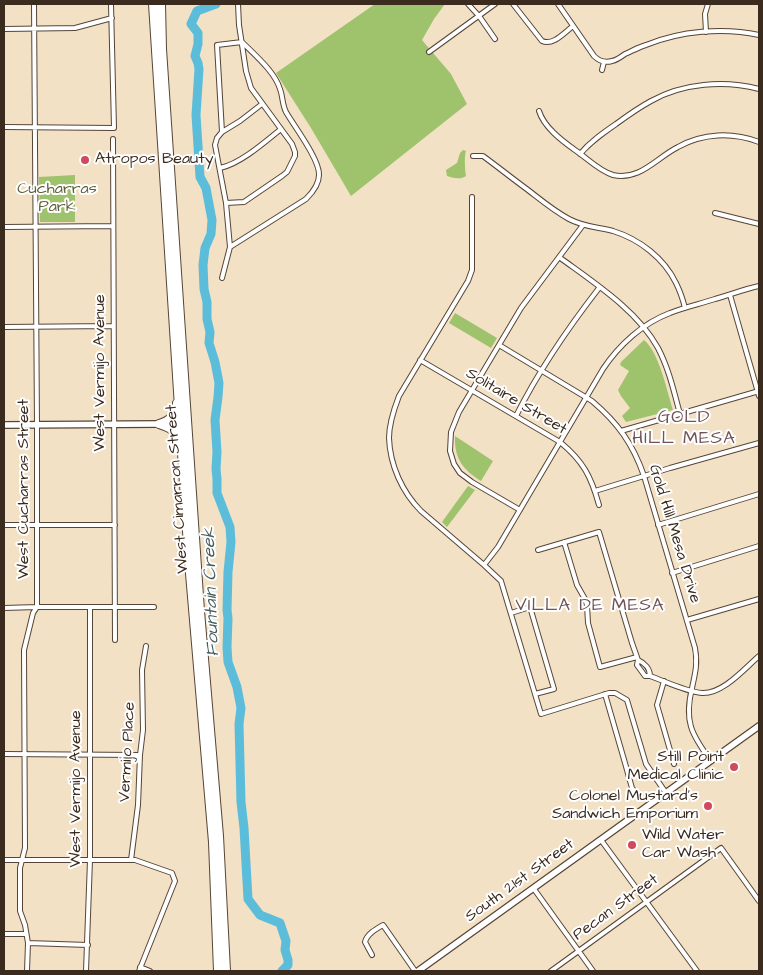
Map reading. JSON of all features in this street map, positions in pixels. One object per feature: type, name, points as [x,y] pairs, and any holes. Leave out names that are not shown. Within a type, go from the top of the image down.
[{"type":"highway","name":"West Cimarron Street","points":[[153,4],[190,572],[213,842],[218,971]]},
{"type":"highway","name":"West Cimarron Street","points":[[161,4],[180,327],[200,611],[219,836],[226,971]]},
{"type":"highway","points":[[158,424],[168,420],[175,413],[178,378]]},
{"type":"highway","points":[[158,424],[172,430],[177,435],[184,472]]},
{"type":"main road","points":[[4,426],[158,424]]},
{"type":"main road","name":"South 21st Street","points":[[416,971],[534,889],[759,726]]},
{"type":"street","name":"West Cucharras Street","points":[[27,971],[28,943],[20,911],[20,868],[24,848],[24,650],[33,613],[37,607],[38,525],[34,4]]},
{"type":"street","points":[[4,127],[114,128],[112,4]]},
{"type":"street","points":[[226,203],[244,202],[287,172],[295,156],[292,144],[251,88],[246,71],[238,4]]},
{"type":"street","points":[[468,4],[495,39]]},
{"type":"street","points":[[429,52],[495,4]]},
{"type":"street","points":[[513,4],[545,43],[553,41],[573,26]]},
{"type":"street","points":[[558,4],[594,56],[604,62],[610,62],[633,50],[676,36],[732,31],[759,35]]},
{"type":"street","points":[[706,4],[706,32]]},
{"type":"street","points":[[4,28],[75,28],[112,18]]},
{"type":"street","points":[[222,132],[217,45],[242,42]]},
{"type":"street","points":[[230,247],[306,199],[312,192],[319,177],[318,167],[314,159],[282,104],[281,90],[275,77],[242,42]]},
{"type":"street","points":[[602,70],[604,62]]},
{"type":"street","points":[[580,154],[593,140],[640,107],[665,94],[710,84],[759,89]]},
{"type":"street","points":[[222,278],[230,247],[226,203],[215,145],[217,138],[222,132],[262,104]]},
{"type":"street","points":[[539,112],[542,120],[560,138],[604,171],[612,174],[628,176],[636,174],[676,147],[708,136],[730,135],[759,142]]},
{"type":"street","points":[[220,168],[234,163],[281,129]]},
{"type":"street","name":"West Vermijo Avenue","points":[[113,139],[115,640]]},
{"type":"street","points":[[474,156],[483,156],[551,208],[583,226],[613,231],[647,247],[673,277],[685,308]]},
{"type":"street","points":[[472,196],[472,270],[468,281],[399,396],[389,437],[392,459],[400,483],[413,503],[501,581],[541,714],[605,694],[615,693],[627,700],[646,764],[666,793]]},
{"type":"street","points":[[715,213],[759,224]]},
{"type":"street","points":[[4,227],[112,226]]},
{"type":"street","points":[[520,510],[463,476],[454,464],[450,451],[451,432],[456,418],[521,308],[583,226]]},
{"type":"street","points":[[559,257],[625,308],[652,338],[669,375],[680,414]]},
{"type":"street","points":[[484,565],[498,547],[611,357],[629,339],[670,312],[759,286]]},
{"type":"street","points":[[516,416],[568,329],[599,288]]},
{"type":"street","points":[[621,431],[759,393],[730,294]]},
{"type":"street","points":[[4,327],[113,326]]},
{"type":"street","name":"Gold Hill Mesa Drive","points":[[499,345],[603,410],[633,449],[644,476],[696,656],[696,668],[688,710],[689,724],[694,736],[711,761]]},
{"type":"street","name":"Solitaire Street","points":[[420,360],[560,442],[584,468],[592,483],[599,505]]},
{"type":"street","points":[[595,491],[759,443]]},
{"type":"street","points":[[658,524],[759,494]]},
{"type":"street","points":[[4,525],[115,525]]},
{"type":"street","points":[[538,550],[599,532],[638,658],[637,665],[645,676],[691,690],[707,692],[723,687],[759,656]]},
{"type":"street","points":[[564,542],[577,585],[585,599],[588,623],[600,667],[638,658]]},
{"type":"street","points":[[672,573],[759,546]]},
{"type":"street","points":[[687,620],[759,599]]},
{"type":"street","name":"West Vermijo Avenue","points":[[86,971],[90,860],[90,607]]},
{"type":"street","points":[[4,608],[154,607]]},
{"type":"street","points":[[511,613],[530,607],[554,689],[535,694]]},
{"type":"street","name":"Vermijo Place","points":[[131,860],[138,805],[143,730],[142,670],[146,646]]},
{"type":"street","points":[[638,658],[650,671],[650,676]]},
{"type":"street","points":[[664,682],[657,705],[674,764]]},
{"type":"street","points":[[605,694],[632,788],[636,793]]},
{"type":"street","points":[[4,754],[140,755]]},
{"type":"street","points":[[601,840],[697,971]]},
{"type":"street","name":"Pecan Street","points":[[550,971],[721,848],[759,901]]},
{"type":"street","points":[[4,860],[135,860],[172,873],[175,881],[140,969],[150,971]]},
{"type":"street","points":[[534,889],[593,971]]},
{"type":"street","points":[[372,955],[365,942],[366,939],[373,931],[383,925],[416,971]]},
{"type":"street","points":[[4,934],[26,934]]},
{"type":"street","points":[[28,943],[88,945]]},
{"type":"green space","points":[[375,4],[445,4],[422,40],[451,74],[467,104],[351,196],[276,73]]},
{"type":"green space","points":[[463,150],[466,151],[466,176],[454,178],[447,176],[446,170],[457,163]]},
{"type":"green space","name":"Cucharras Park","points":[[75,175],[75,222],[40,222],[39,177]]},
{"type":"green space","points":[[455,313],[497,338],[491,348],[449,323]]},
{"type":"green space","points":[[644,340],[658,362],[673,410],[626,422],[622,416],[630,408],[618,390],[629,371],[620,365]]},
{"type":"green space","points":[[455,436],[493,461],[481,481],[461,463],[456,451]]},
{"type":"green space","points":[[468,486],[475,490],[447,527],[442,522]]},
{"type":"waterway","name":"Fountain Creek","points":[[216,4],[197,11],[191,24],[198,33],[195,56],[199,69],[196,115],[200,177],[206,188],[212,220],[211,234],[205,248],[203,265],[207,319],[210,332],[209,343],[219,383],[215,420],[217,493],[230,527],[231,542],[227,610],[228,662],[237,687],[241,708],[239,724],[241,802],[248,899],[260,915],[280,923],[286,941],[285,950],[288,960],[288,965],[282,971]]},
{"type":"place","name":"Atropos Beauty","points":[[85,160]]},
{"type":"place","name":"Still Point Medical Clinic","points":[[734,767]]},
{"type":"place","name":"Colonel Mustard's Sandwich Emporium","points":[[708,806]]},
{"type":"place","name":"Wild Water Car Wash","points":[[632,845]]},
{"type":"district","name":"GOLD HILL MESA","points":[[684,428]]},
{"type":"district","name":"VILLA DE MESA","points":[[590,606]]}]
